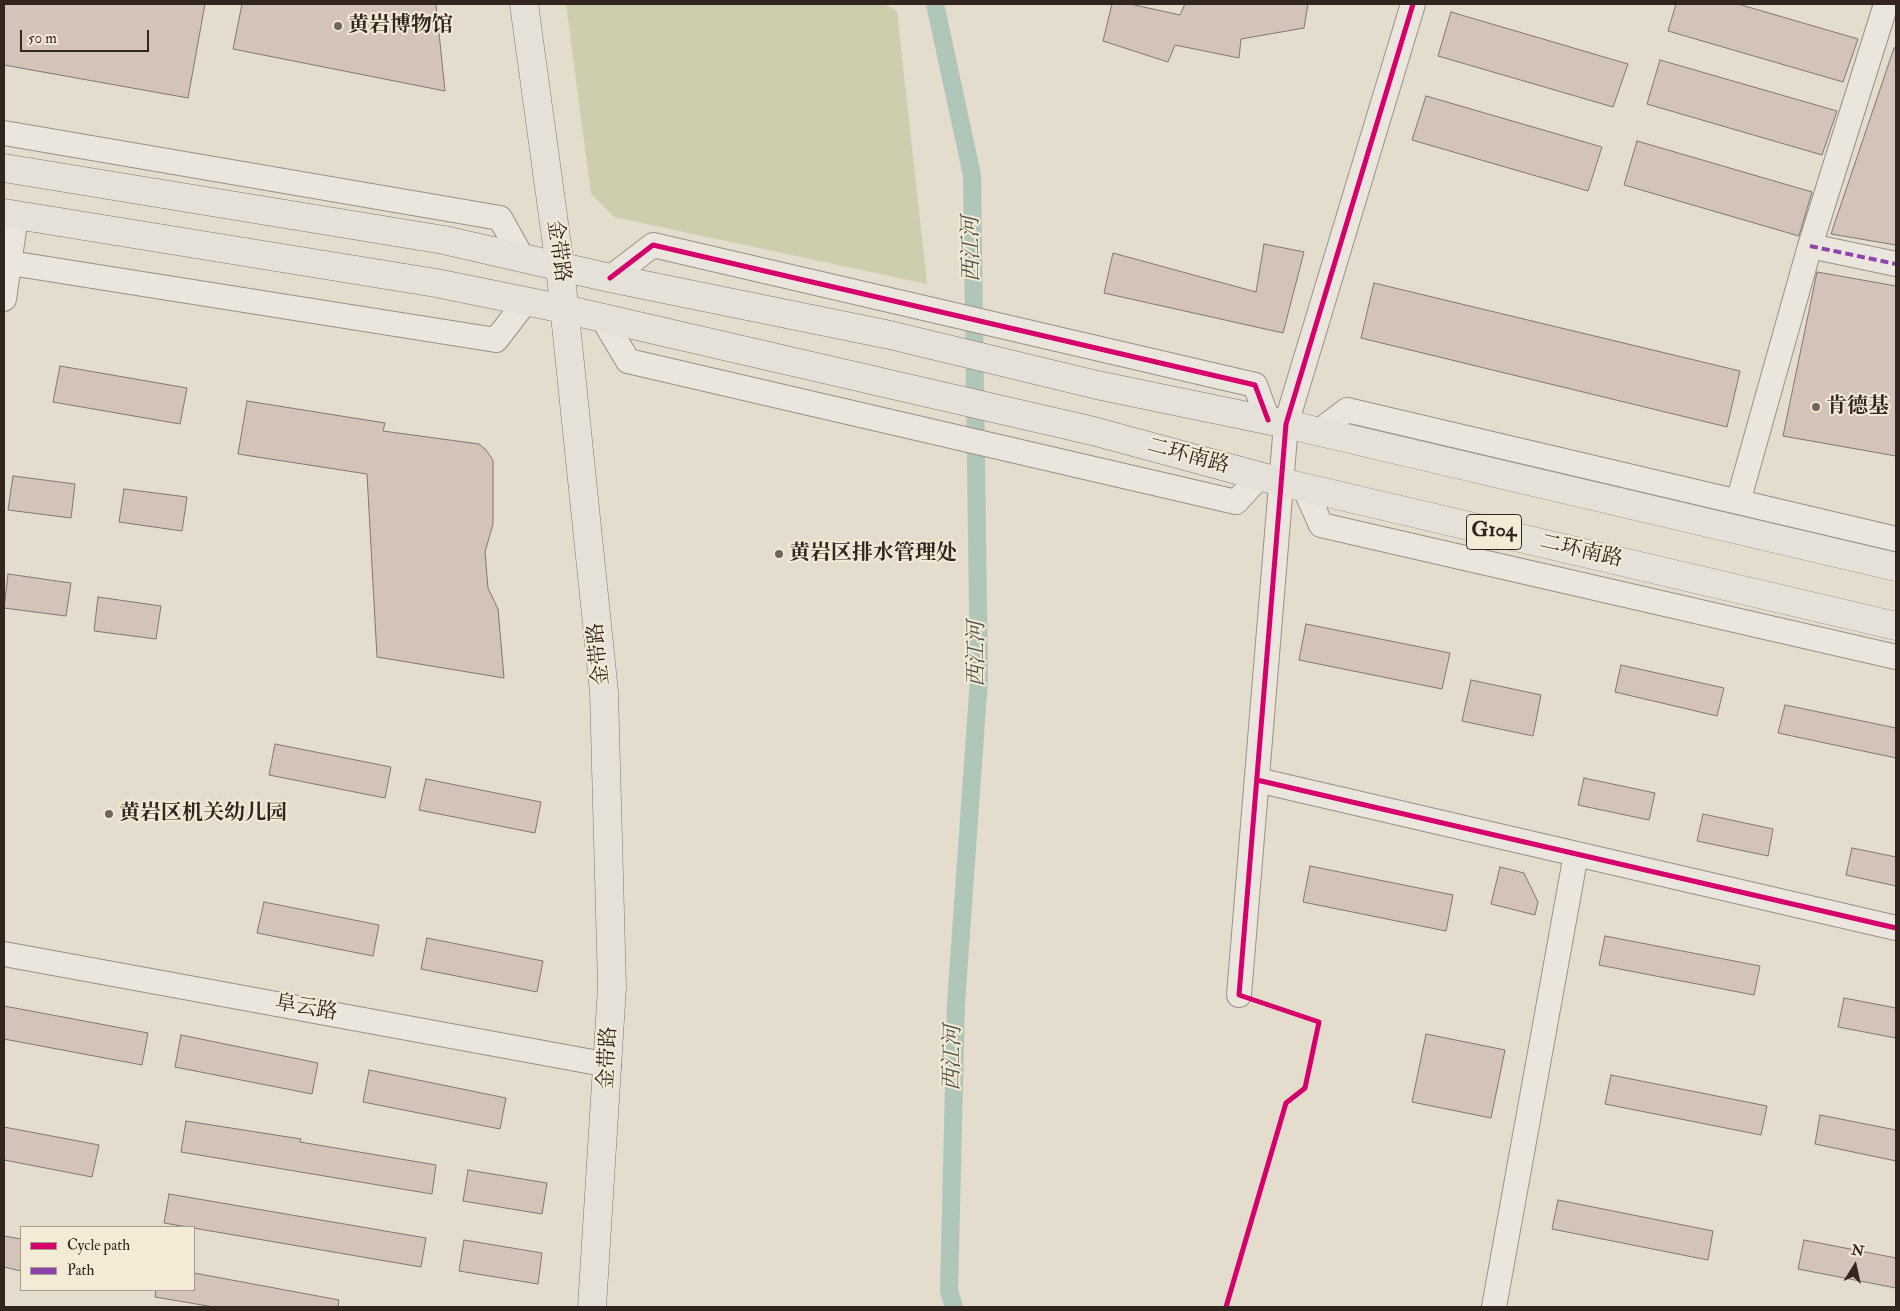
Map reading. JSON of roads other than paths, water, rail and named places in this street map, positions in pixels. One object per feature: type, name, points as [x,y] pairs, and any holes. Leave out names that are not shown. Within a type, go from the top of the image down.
[{"type":"main road","name":"金带路","points":[[524,4],[560,267],[604,692],[612,987],[609,1065],[592,1307]]},
{"type":"main road","points":[[4,168],[444,240],[610,278],[890,335],[1097,385],[1277,422],[1896,567]]},
{"type":"main road","name":"二环南路","points":[[10,215],[436,283],[564,309],[1093,431],[1282,482],[1896,626]]},
{"type":"street","points":[[1239,995],[1282,482],[1277,422],[1413,4]]},
{"type":"street","points":[[1738,502],[1810,246],[1886,4]]},
{"type":"street","points":[[4,133],[500,218],[523,259]]},
{"type":"street","points":[[4,299],[10,215]]},
{"type":"street","points":[[610,278],[653,245],[1255,385],[1277,422]]},
{"type":"street","points":[[1810,246],[1896,264]]},
{"type":"street","points":[[7,263],[496,340],[526,302]]},
{"type":"street","points":[[603,319],[628,361],[1236,502],[1282,482]]},
{"type":"street","points":[[1318,432],[1347,410],[1896,539]]},
{"type":"street","points":[[1282,482],[1321,524],[1896,657]]},
{"type":"street","points":[[1257,780],[1896,928]]},
{"type":"street","points":[[1494,1307],[1576,854]]},
{"type":"street","name":"阜云路","points":[[4,954],[609,1065]]},
{"type":"waterway","name":"西江河","points":[[935,4],[972,175],[979,679],[956,1003],[949,1291],[954,1307]]},
{"type":"place","name":"黄岩博物馆","points":[[338,26]]},
{"type":"place","name":"肯德基","points":[[1816,407]]},
{"type":"place","name":"黄岩区排水管理处","points":[[779,554]]},
{"type":"place","name":"黄岩区机关幼儿园","points":[[109,814]]}]
